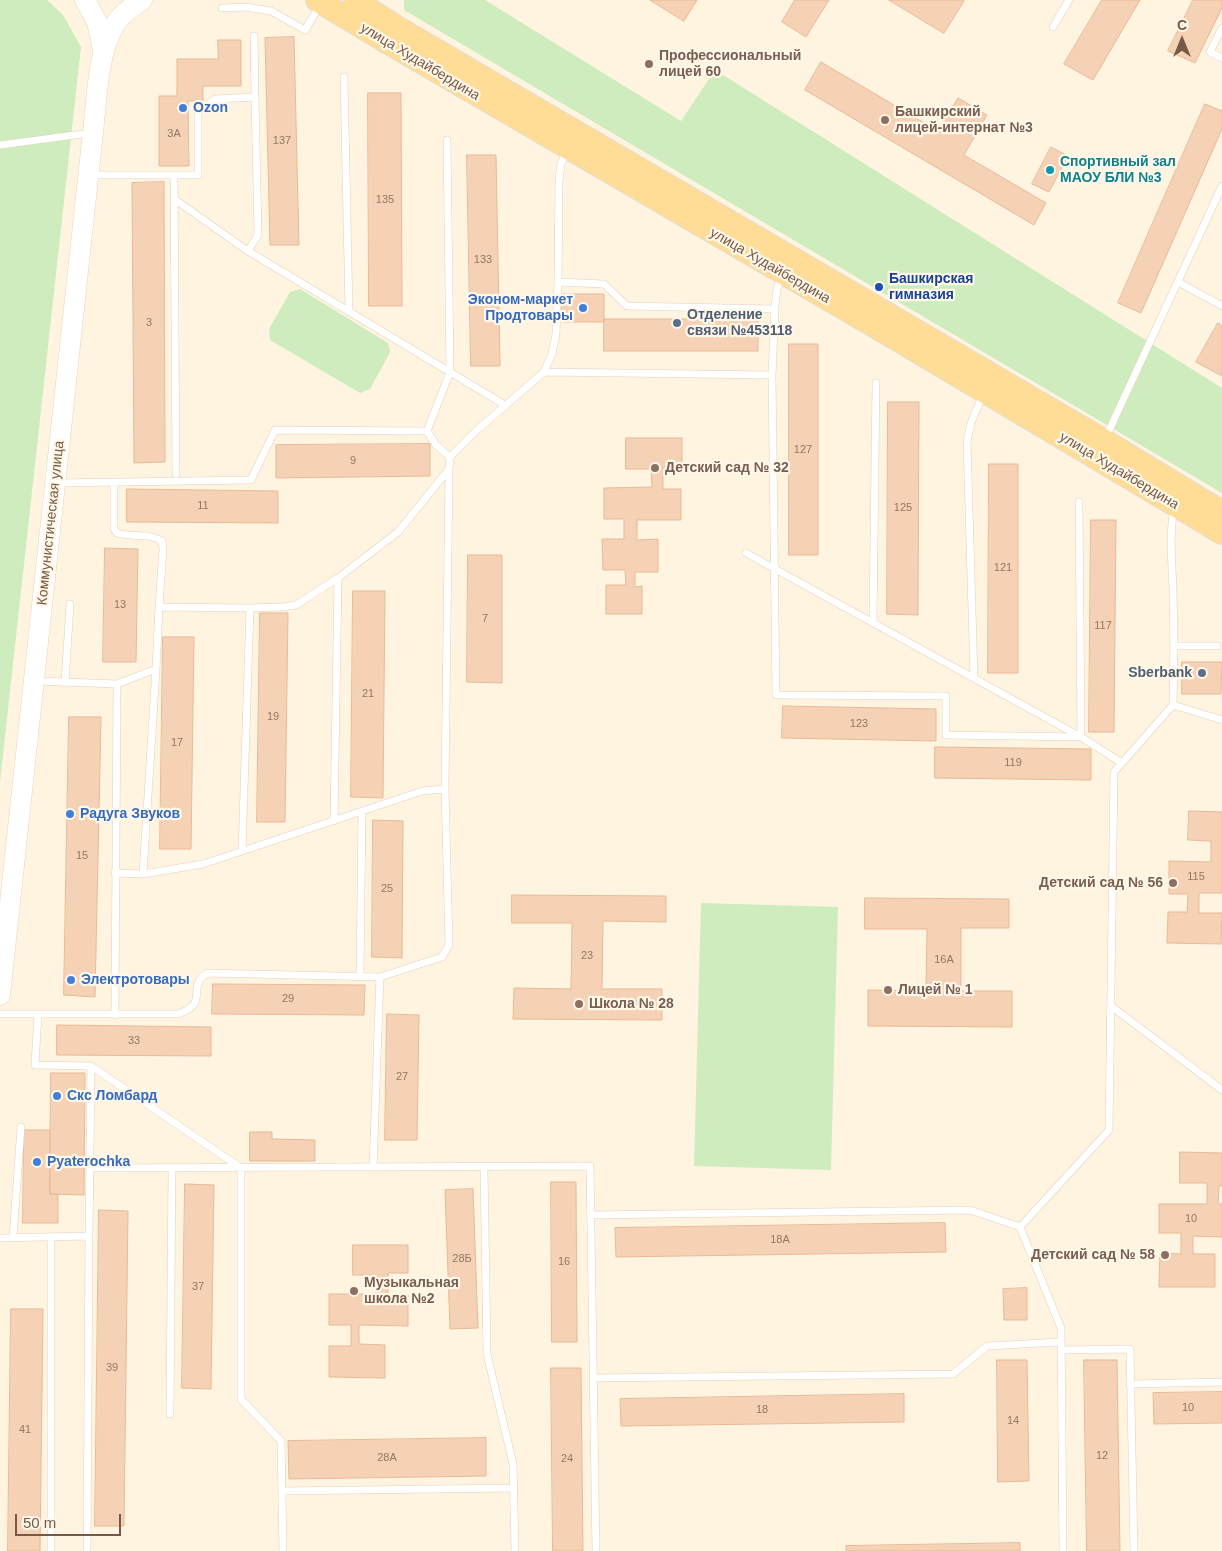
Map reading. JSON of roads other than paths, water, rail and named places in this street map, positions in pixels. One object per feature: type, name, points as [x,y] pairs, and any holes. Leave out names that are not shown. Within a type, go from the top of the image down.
[{"type":"main road","name":"Коммунистическая улица","points":[[85,0],[97,22],[103,50]]},
{"type":"main road","name":"Коммунистическая улица","points":[[0,995],[2,953],[103,50],[114,25],[129,8],[142,0]]},
{"type":"main road","name":"улица Худайбердина","points":[[355,0],[572,141]]},
{"type":"main road","name":"улица Худайбердина","points":[[319,1],[572,141],[1100,449],[1179,496],[1222,533]]},
{"type":"main road","name":"улица Худайбердина","points":[[1179,496],[1222,512]]},
{"type":"lane","points":[[1053,27],[1069,0]]},
{"type":"lane","points":[[222,8],[246,7],[271,11],[305,30],[319,1]]},
{"type":"lane","points":[[1222,28],[1210,52],[1222,58]]},
{"type":"lane","points":[[248,251],[258,236],[254,36]]},
{"type":"lane","points":[[344,77],[348,311]]},
{"type":"lane","points":[[88,175],[198,175],[198,113],[215,99],[255,98]]},
{"type":"lane","points":[[0,145],[93,132]]},
{"type":"lane","points":[[427,431],[450,372],[447,140]]},
{"type":"lane","points":[[0,1014],[178,1014],[189,1011],[196,1002],[198,983],[207,974],[380,978],[442,957],[449,945],[445,789],[450,458],[477,430],[544,372],[552,354],[556,334],[559,180],[561,164],[572,141]]},
{"type":"lane","points":[[174,175],[176,474]]},
{"type":"lane","points":[[1100,449],[1222,186]]},
{"type":"lane","points":[[174,199],[248,251],[505,405]]},
{"type":"lane","points":[[786,265],[777,289],[772,375],[776,695],[946,696],[946,735],[1082,737]]},
{"type":"lane","points":[[558,282],[604,284],[627,306],[775,309]]},
{"type":"lane","points":[[1178,282],[1222,306]]},
{"type":"lane","points":[[544,372],[772,375]]},
{"type":"lane","points":[[873,623],[876,383]]},
{"type":"lane","points":[[974,678],[967,441],[971,423],[989,384]]},
{"type":"lane","points":[[55,483],[250,480],[275,430],[427,431]]},
{"type":"lane","points":[[427,431],[436,444],[450,458]]},
{"type":"lane","points":[[159,607],[250,608],[296,605],[338,578],[398,532],[449,469]]},
{"type":"lane","points":[[114,482],[114,529],[117,534],[156,537],[162,541],[163,548],[143,874]]},
{"type":"lane","points":[[1020,1227],[1109,1130],[1114,772],[1173,705],[1172,520],[1179,496]]},
{"type":"lane","points":[[1078,502],[1082,737]]},
{"type":"lane","points":[[746,553],[1082,737],[1122,763]]},
{"type":"lane","points":[[334,821],[338,578]]},
{"type":"lane","points":[[65,683],[70,604]]},
{"type":"lane","points":[[242,851],[250,608]]},
{"type":"lane","points":[[1174,646],[1217,646]]},
{"type":"lane","points":[[33,681],[117,684],[156,669]]},
{"type":"lane","points":[[114,1015],[117,684]]},
{"type":"lane","points":[[1173,705],[1222,720]]},
{"type":"lane","points":[[115,873],[143,874],[203,864],[422,791],[445,789]]},
{"type":"lane","points":[[360,977],[362,811]]},
{"type":"lane","points":[[374,1167],[380,978]]},
{"type":"lane","points":[[1111,1006],[1222,1090]]},
{"type":"lane","points":[[38,1014],[35,1065],[91,1066],[240,1168]]},
{"type":"lane","points":[[87,1551],[91,1066]]},
{"type":"lane","points":[[13,1238],[21,1127]]},
{"type":"lane","points":[[90,1168],[590,1166],[596,1551]]},
{"type":"lane","points":[[484,1167],[486,1354],[513,1464],[515,1551]]},
{"type":"lane","points":[[170,1414],[172,1168]]},
{"type":"lane","points":[[240,1168],[240,1399],[281,1441],[283,1551]]},
{"type":"lane","points":[[590,1215],[970,1210],[1020,1227],[1061,1328],[1064,1551]]},
{"type":"lane","points":[[0,1238],[89,1236]]},
{"type":"lane","points":[[51,1237],[51,1551]]},
{"type":"lane","points":[[593,1378],[953,1374],[987,1346],[1061,1346],[1130,1349],[1134,1551]]},
{"type":"lane","points":[[1130,1384],[1222,1382]]},
{"type":"lane","points":[[282,1491],[513,1488]]},
{"type":"place","name":"Профессиональный лицей 60","points":[[649,64]]},
{"type":"place","name":"Ozon","points":[[183,108]]},
{"type":"place","name":"Башкирский лицей-интернат №3","points":[[885,120]]},
{"type":"place","name":"Спортивный зал МАОУ БЛИ №3","points":[[1050,170]]},
{"type":"place","name":"Башкирская гимназия","points":[[879,287]]},
{"type":"place","name":"Эконом-маркет Продтовары","points":[[583,308]]},
{"type":"place","name":"Отделение связи №453118","points":[[677,323]]},
{"type":"place","name":"Детский сад № 32","points":[[655,468]]},
{"type":"place","name":"Sberbank","points":[[1202,673]]},
{"type":"place","name":"Радуга Звуков","points":[[70,814]]},
{"type":"place","name":"Детский сад № 56","points":[[1173,883]]},
{"type":"place","name":"Электротовары","points":[[71,980]]},
{"type":"place","name":"Лицей № 1","points":[[888,990]]},
{"type":"place","name":"Школа № 28","points":[[579,1004]]},
{"type":"place","name":"Скс Ломбард","points":[[57,1096]]},
{"type":"place","name":"Pyaterochka","points":[[37,1162]]},
{"type":"place","name":"Детский сад № 58","points":[[1165,1255]]},
{"type":"place","name":"Музыкальная школа №2","points":[[354,1291]]}]
